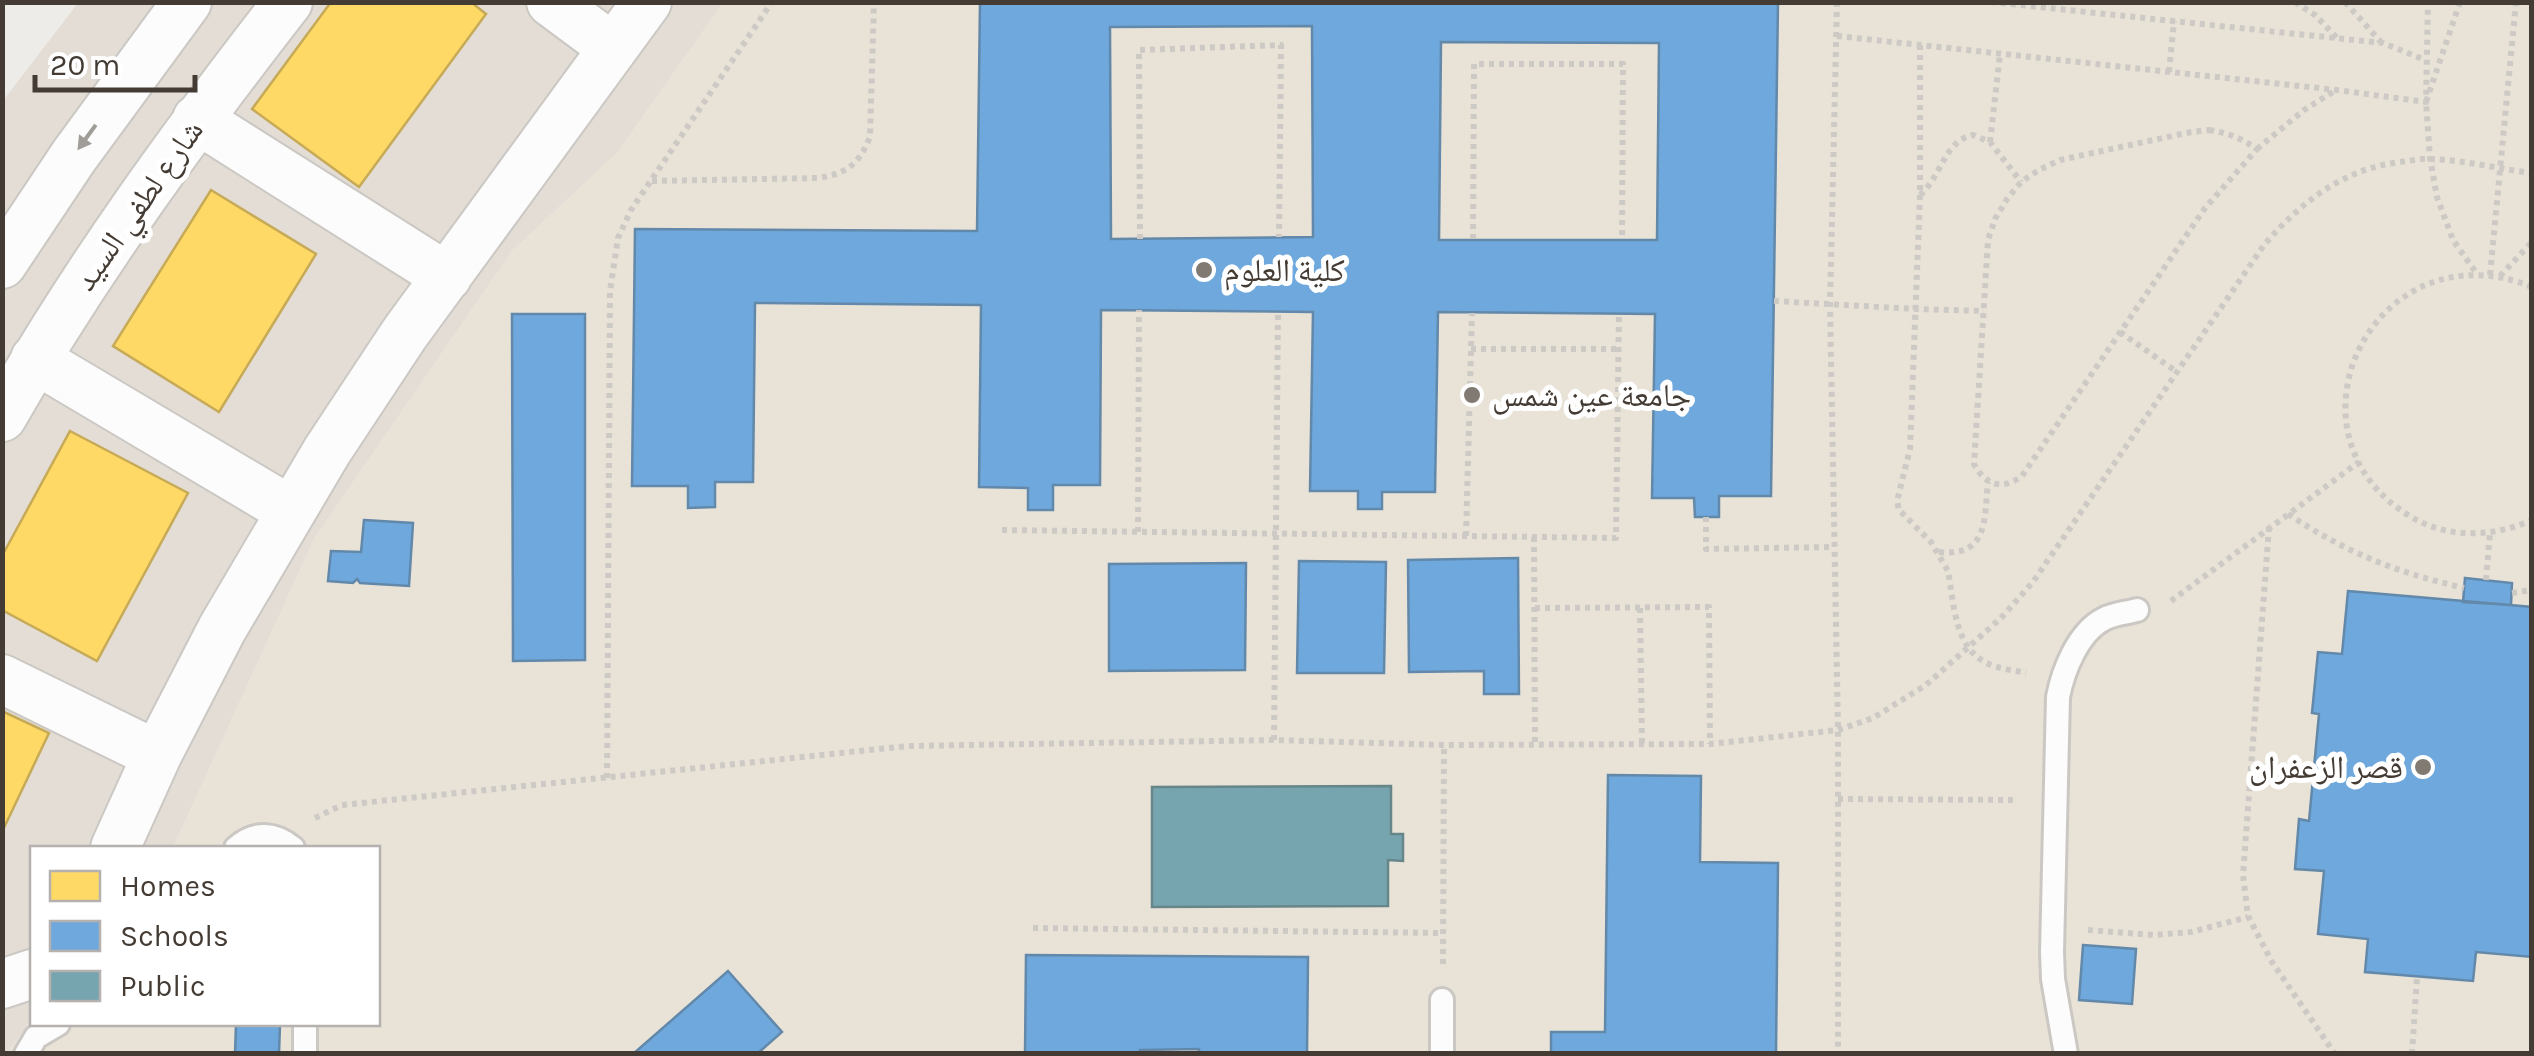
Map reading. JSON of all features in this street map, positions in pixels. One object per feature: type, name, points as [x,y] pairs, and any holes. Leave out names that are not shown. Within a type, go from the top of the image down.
[{"type":"street","points":[[2,264],[74,156],[187,2]]},
{"type":"street","name":"شارع لطفي السيد","points":[[2,416],[97,261],[197,119],[288,2]]},
{"type":"street","points":[[551,2],[613,48]]},
{"type":"street","points":[[116,846],[222,629],[290,510],[447,276],[647,2]]},
{"type":"street","points":[[197,119],[447,276]]},
{"type":"street","points":[[36,359],[290,510]]},
{"type":"street","points":[[2,679],[157,756]]},
{"type":"street","points":[[2,984],[30,975]]},
{"type":"lane","points":[[2066,1054],[2053,979],[2058,697],[2062,677],[2084,638],[2102,620],[2136,610]]},
{"type":"lane","points":[[238,846],[258,836],[285,842]]},
{"type":"lane","points":[[1442,1000],[1442,1054]]},
{"type":"lane","points":[[26,1054],[36,1037],[55,1026]]},
{"type":"lane","points":[[305,1026],[306,1054]]},
{"type":"path","points":[[607,778],[610,291],[618,238],[631,210],[772,2]]},
{"type":"path","points":[[651,181],[817,178],[835,175],[851,166],[863,154],[870,137],[874,2]]},
{"type":"path","points":[[1838,2],[1830,304],[1838,730],[1838,1054]]},
{"type":"path","points":[[1991,2],[2382,44],[2425,60]]},
{"type":"path","points":[[2295,2],[2315,15],[2338,39]]},
{"type":"path","points":[[2345,2],[2382,44]]},
{"type":"path","points":[[2428,2],[2426,102],[2436,197],[2453,240],[2478,274]]},
{"type":"path","points":[[2426,102],[2460,2]]},
{"type":"path","points":[[2495,276],[2516,2]]},
{"type":"path","points":[[2169,72],[2174,21]]},
{"type":"path","points":[[1838,36],[2426,102]]},
{"type":"path","points":[[1140,238],[1139,50],[1281,44],[1279,237]]},
{"type":"path","points":[[1920,45],[1920,195],[1910,449],[1897,500],[1899,510],[1938,552],[1948,571],[1967,648],[1989,664],[2062,677]]},
{"type":"path","points":[[1990,142],[2000,54]]},
{"type":"path","points":[[1473,239],[1474,64],[1624,64],[1622,240]]},
{"type":"path","points":[[2257,149],[2226,133],[2191,132],[2060,160],[2021,182],[1995,218],[1988,240],[1974,464],[1988,482],[2012,484],[2022,476],[2204,208],[2257,149],[2304,110],[2337,90]]},
{"type":"path","points":[[1920,195],[1933,181],[1956,141],[1973,135],[1990,142],[2021,182]]},
{"type":"path","points":[[285,842],[342,806],[908,746],[1274,740],[1444,745],[1710,744],[1838,730],[1873,718],[1926,685],[2001,618],[2033,582],[2264,245],[2315,195],[2378,164],[2430,158],[2532,174]]},
{"type":"path","points":[[2495,276],[2532,242]]},
{"type":"path","points":[[2532,287],[2495,276],[2453,276],[2424,285],[2398,300],[2376,321],[2359,346],[2345,404],[2348,434],[2359,462],[2375,488],[2397,509],[2424,524],[2453,533],[2490,533],[2532,520]]},
{"type":"path","points":[[1774,301],[1984,311]]},
{"type":"path","points":[[1138,532],[1139,310]]},
{"type":"path","points":[[1274,740],[1278,312]]},
{"type":"path","points":[[1466,536],[1472,313]]},
{"type":"path","points":[[1002,530],[1616,538],[1619,314]]},
{"type":"path","points":[[2120,332],[2177,372]]},
{"type":"path","points":[[1471,349],[1619,349]]},
{"type":"path","points":[[2136,610],[2164,606],[2359,462]]},
{"type":"path","points":[[1938,552],[1954,553],[1975,544],[1981,535],[1988,482]]},
{"type":"path","points":[[2288,514],[2368,560],[2464,588]]},
{"type":"path","points":[[1706,517],[1706,549],[1834,547]]},
{"type":"path","points":[[2270,527],[2243,875],[2248,916],[2272,962],[2334,1054]]},
{"type":"path","points":[[2486,580],[2490,533]]},
{"type":"path","points":[[1534,538],[1535,745]]},
{"type":"path","points":[[2512,593],[2532,590]]},
{"type":"path","points":[[1534,608],[1708,607],[1710,744]]},
{"type":"path","points":[[1640,608],[1642,745]]},
{"type":"path","points":[[1442,1000],[1444,745]]},
{"type":"path","points":[[1838,799],[2055,801]]},
{"type":"path","points":[[2052,927],[2154,935],[2191,932],[2248,916]]},
{"type":"path","points":[[1034,928],[1443,933]]},
{"type":"path","points":[[2412,1054],[2417,977]]},
{"type":"shaded area","points":[[78,3],[723,3],[617,153],[512,251],[314,539],[174,846],[30,846],[30,1023],[6,1054],[2,1053],[2,102]]},
{"type":"shaded area","name":"جامعة عين شمس","points":[[723,3],[2531,3],[2531,1053],[6,1054],[30,1023],[30,1026],[380,1026],[380,846],[174,846],[314,539],[512,251],[617,153]]},
{"type":"building: Homes","points":[[331,2],[471,2],[486,14],[359,187],[252,109]]},
{"type":"building: Homes","points":[[211,190],[316,254],[219,412],[113,346]]},
{"type":"building: Homes","points":[[70,431],[188,493],[97,661],[2,610],[2,556]]},
{"type":"building: Homes","points":[[2,711],[49,733],[2,832]]},
{"type":"building: Schools","name":"كلية العلوم","points":[[980,2],[1778,2],[1771,496],[1719,496],[1719,517],[1695,517],[1694,498],[1652,498],[1655,314],[1438,312],[1435,492],[1382,492],[1382,509],[1358,509],[1358,491],[1310,491],[1313,312],[1101,310],[1100,485],[1053,485],[1053,510],[1028,510],[1028,488],[979,487],[981,305],[755,303],[753,482],[715,482],[715,507],[688,508],[688,486],[632,486],[635,229],[977,231]],"holes":[[[1312,26],[1313,237],[1111,239],[1110,27]],[[1441,42],[1659,43],[1657,240],[1439,240]]]},
{"type":"building: Schools","points":[[512,314],[585,314],[585,660],[513,661]]},
{"type":"building: Schools","points":[[364,520],[413,523],[409,586],[360,583],[357,579],[353,583],[328,581],[331,551],[361,552]]},
{"type":"building: Schools","points":[[1518,558],[1519,694],[1484,694],[1484,671],[1409,672],[1408,560]]},
{"type":"building: Schools","points":[[1299,561],[1386,562],[1384,673],[1297,673]]},
{"type":"building: Schools","points":[[1246,563],[1245,670],[1109,671],[1109,564]]},
{"type":"building: Schools","points":[[2465,578],[2512,583],[2511,605],[2463,602]]},
{"type":"building: Schools","name":"قصر الزعفران","points":[[2348,591],[2532,607],[2532,957],[2476,952],[2473,981],[2365,972],[2368,939],[2318,934],[2324,871],[2295,869],[2299,819],[2309,821],[2319,714],[2312,713],[2318,652],[2342,654]]},
{"type":"building: Schools","points":[[1608,775],[1701,776],[1700,862],[1778,863],[1776,1054],[1551,1054],[1551,1032],[1605,1032]]},
{"type":"building: Schools","points":[[2083,945],[2136,949],[2132,1004],[2079,1000]]},
{"type":"building: Schools","points":[[1026,955],[1308,957],[1307,1054],[1199,1054],[1199,1049],[1140,1050],[1140,1054],[1025,1054]]},
{"type":"building: Schools","points":[[728,971],[782,1032],[757,1054],[633,1054]]},
{"type":"building: Schools","points":[[236,1026],[280,1026],[279,1054],[235,1054]]},
{"type":"building: Public","points":[[1391,786],[1391,834],[1403,834],[1403,861],[1388,860],[1388,906],[1152,907],[1152,787]]},
{"type":"place","name":"كلية العلوم","points":[[1204,270]]},
{"type":"place","name":"جامعة عين شمس","points":[[1472,395]]},
{"type":"place","name":"قصر الزعفران","points":[[2423,767]]}]
